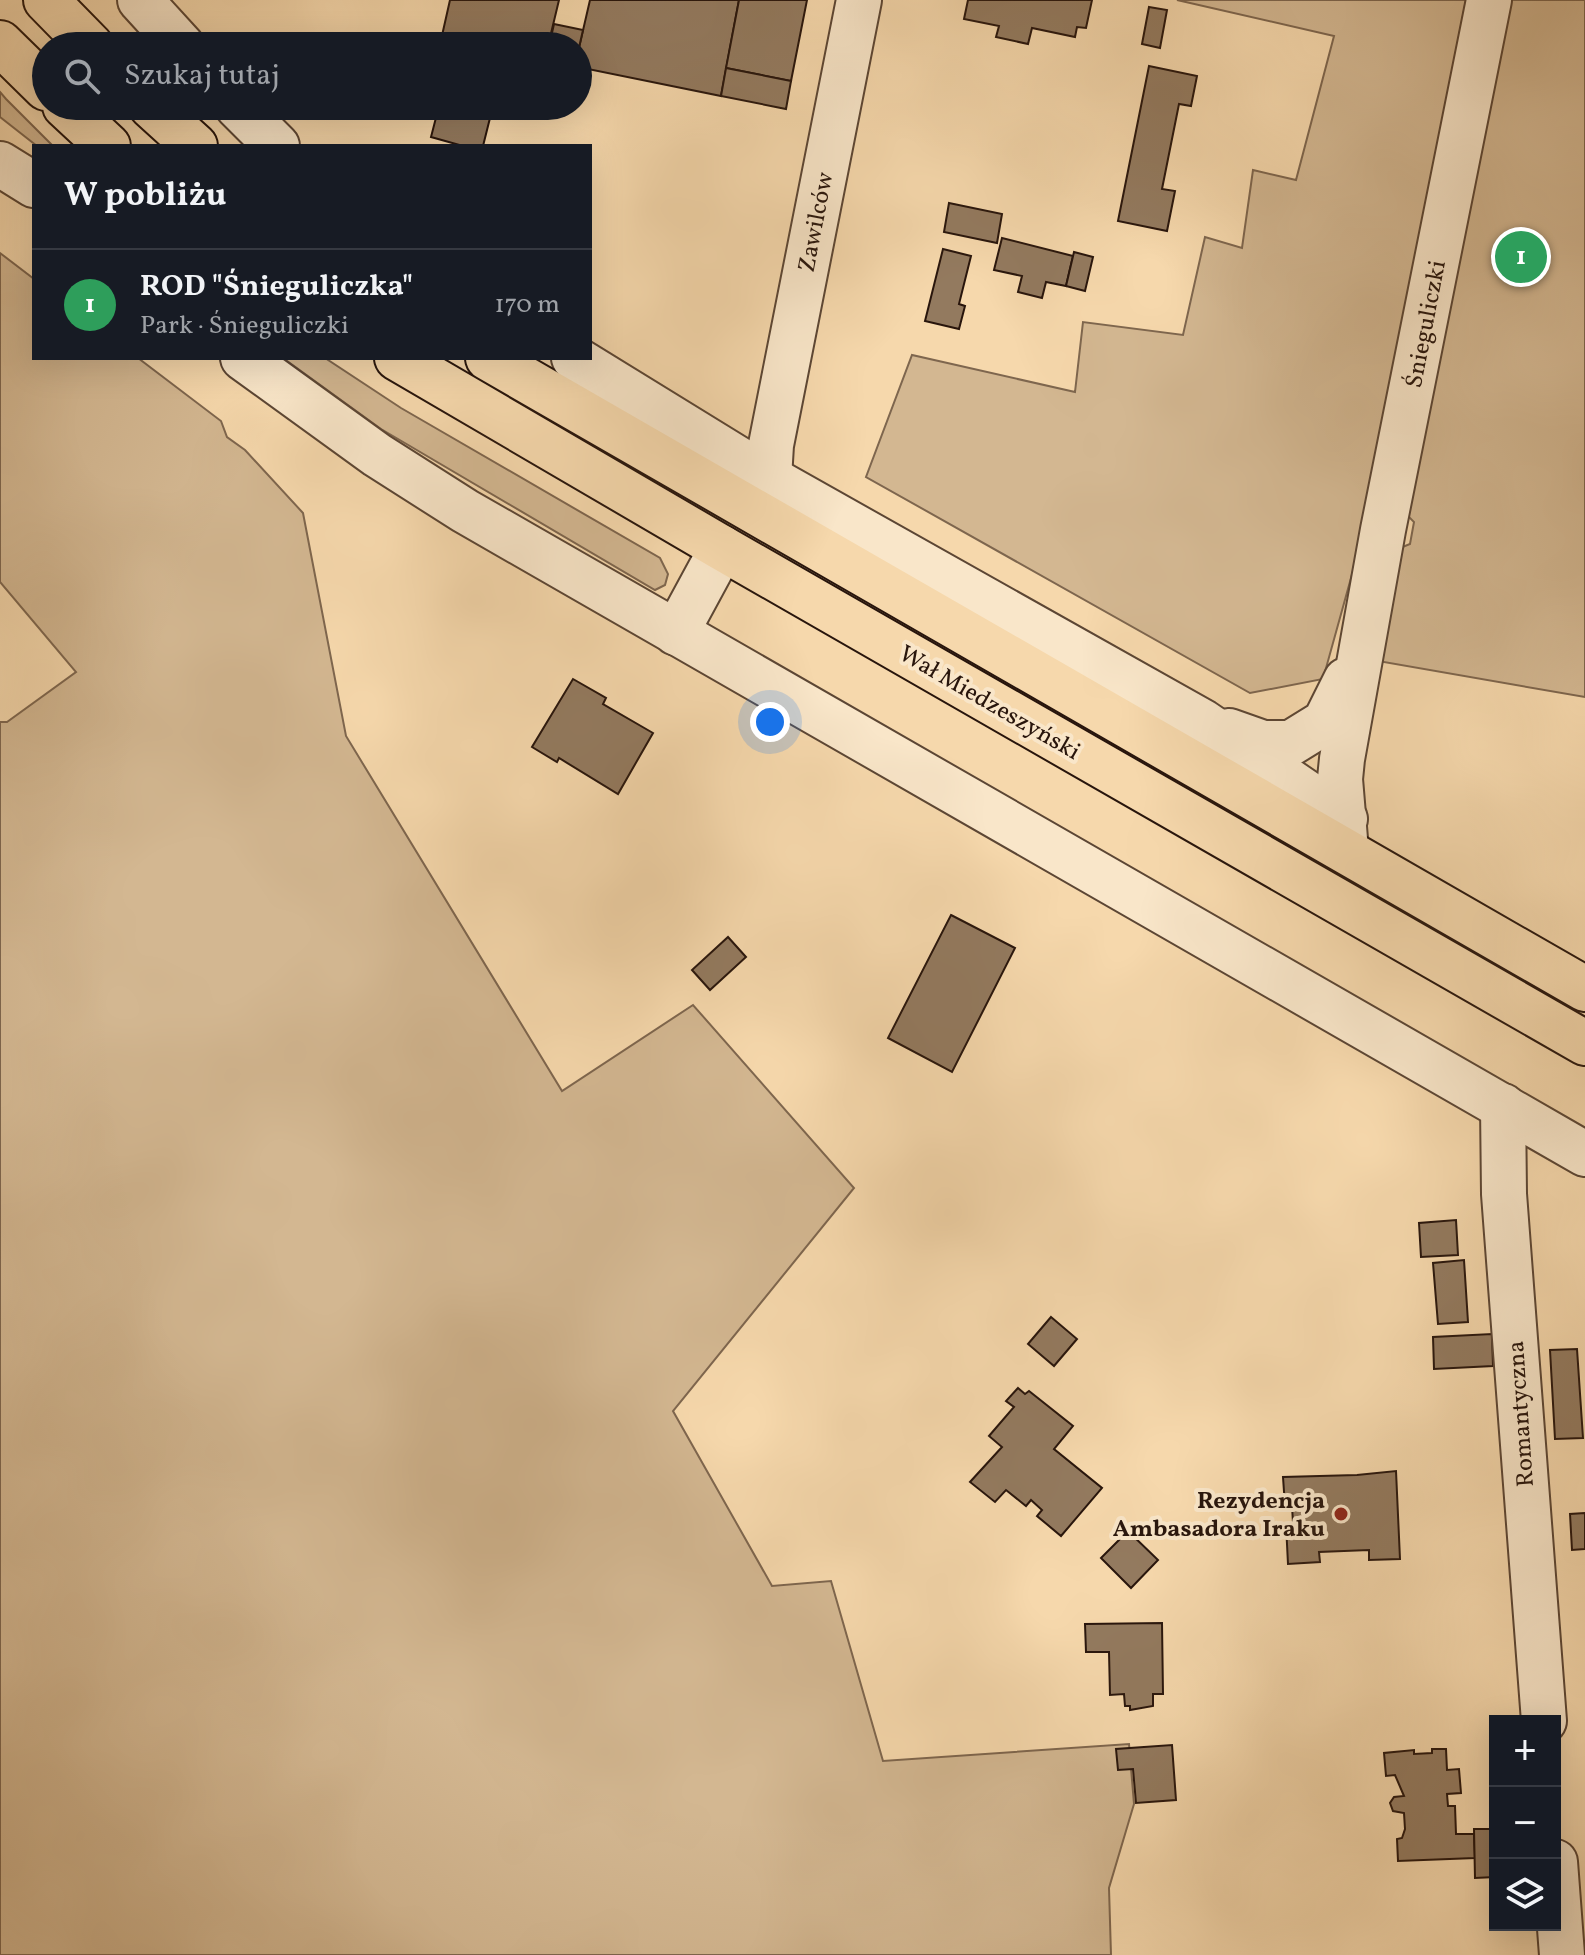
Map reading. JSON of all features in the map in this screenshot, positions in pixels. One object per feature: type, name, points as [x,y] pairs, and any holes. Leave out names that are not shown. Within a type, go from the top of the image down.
[{"type":"main road","points":[[46,0],[77,32]]},
{"type":"main road","points":[[0,43],[32,74]]},
{"type":"main road","points":[[80,120],[106,144]]},
{"type":"main road","points":[[166,120],[193,144]]},
{"type":"main road","name":"Wał Miedzeszyński","points":[[400,360],[1585,1043]]},
{"type":"main road","name":"Wał Miedzeszyński","points":[[492,360],[1345,835],[1585,989]]},
{"type":"street","points":[[140,0],[169,32]]},
{"type":"street","name":"Zawilców","points":[[770,461],[859,0]]},
{"type":"street","name":"Śnieguliczki","points":[[1362,649],[1489,0]]},
{"type":"street","points":[[251,120],[275,144]]},
{"type":"street","points":[[0,164],[32,184]]},
{"type":"street","points":[[246,360],[377,455],[465,511],[1585,1154]]},
{"type":"street","points":[[578,360],[770,461],[1203,722],[1345,835]]},
{"type":"street","points":[[676,633],[722,548]]},
{"type":"street","points":[[1203,722],[1263,743],[1291,743],[1325,722],[1362,649]]},
{"type":"street","points":[[1345,835],[1340,779],[1362,649]]},
{"type":"street","name":"Romantyczna","points":[[1503,1106],[1504,1194],[1544,1715]]},
{"type":"street","points":[[1560,1931],[1562,1955]]},
{"type":"shaded area","points":[[1177,0],[1466,0],[1356,560],[1323,679],[1250,693],[866,477],[912,355],[1075,392],[1083,322],[1183,335],[1205,237],[1242,248],[1253,170],[1296,180],[1334,36]]},
{"type":"shaded area","points":[[1508,0],[1585,0],[1585,697],[1378,661],[1400,548],[1410,544],[1414,522],[1406,514]]},
{"type":"shaded area","points":[[0,92],[51,144],[34,144],[0,117]]},
{"type":"shaded area","points":[[0,253],[32,277],[32,360],[141,360],[221,421],[227,437],[245,450],[303,513],[346,736],[562,1091],[693,1005],[854,1188],[673,1411],[772,1586],[831,1581],[883,1761],[1129,1744],[1134,1804],[1109,1888],[1111,1955],[0,1955],[0,722],[7,722],[76,672],[0,582]]},
{"type":"shaded area","points":[[286,360],[328,360],[401,408],[660,558],[668,574],[665,585],[655,590],[381,429]]},
{"type":"building","points":[[450,0],[559,0],[551,32],[443,32]]},
{"type":"building","points":[[590,0],[739,0],[721,96],[592,70],[592,32],[583,32]]},
{"type":"building","points":[[739,0],[807,0],[791,81],[726,68]]},
{"type":"building","points":[[968,0],[1092,0],[1086,28],[1077,27],[1075,37],[1032,28],[1028,44],[996,37],[999,26],[964,19]]},
{"type":"building","points":[[1149,7],[1167,10],[1160,48],[1142,44]]},
{"type":"building","points":[[554,24],[583,30],[583,32],[552,32]]},
{"type":"building","points":[[1149,66],[1197,76],[1191,106],[1179,104],[1162,189],[1175,191],[1167,231],[1118,221]]},
{"type":"building","points":[[726,68],[791,81],[786,109],[721,96]]},
{"type":"building","points":[[435,120],[490,120],[484,144],[456,144],[431,137]]},
{"type":"building","points":[[949,203],[1002,214],[997,243],[944,232]]},
{"type":"building","points":[[1002,238],[1073,256],[1066,286],[1046,282],[1042,298],[1018,292],[1022,276],[994,270]]},
{"type":"building","points":[[943,249],[971,256],[959,304],[965,306],[959,329],[925,321]]},
{"type":"building","points":[[1074,252],[1093,257],[1085,291],[1066,286]]},
{"type":"building","points":[[573,679],[606,698],[603,704],[653,733],[618,794],[559,758],[557,762],[532,747]]},
{"type":"building","points":[[951,915],[1015,948],[952,1072],[888,1038]]},
{"type":"building","points":[[728,937],[746,957],[710,990],[692,970]]},
{"type":"building","points":[[1456,1220],[1458,1255],[1421,1257],[1419,1223]]},
{"type":"building","points":[[1464,1260],[1468,1322],[1438,1324],[1433,1263]]},
{"type":"building","points":[[1051,1317],[1077,1339],[1054,1366],[1028,1344]]},
{"type":"building","points":[[1492,1334],[1493,1366],[1434,1369],[1433,1337]]},
{"type":"building","points":[[1577,1349],[1583,1438],[1555,1439],[1550,1350]]},
{"type":"building","points":[[1018,1388],[1025,1394],[1029,1391],[1073,1426],[1054,1449],[1102,1488],[1061,1536],[1037,1516],[1042,1510],[1031,1500],[1026,1506],[1006,1490],[995,1502],[970,1482],[1002,1447],[989,1436],[1014,1407],[1006,1401]]},
{"type":"building","points":[[1396,1471],[1400,1559],[1369,1560],[1369,1550],[1319,1552],[1320,1562],[1288,1564],[1286,1524],[1293,1523],[1292,1506],[1285,1506],[1283,1477]]},
{"type":"building","points":[[1585,1513],[1585,1549],[1572,1550],[1570,1514]]},
{"type":"building","points":[[1128,1531],[1158,1560],[1131,1588],[1101,1558]]},
{"type":"building","points":[[1162,1623],[1163,1694],[1153,1694],[1153,1706],[1130,1710],[1130,1706],[1125,1706],[1124,1694],[1110,1695],[1109,1652],[1086,1652],[1085,1624]]},
{"type":"building","points":[[1172,1745],[1176,1800],[1136,1803],[1133,1769],[1118,1770],[1116,1749]]},
{"type":"building","points":[[1432,1749],[1446,1749],[1447,1770],[1459,1769],[1461,1793],[1447,1794],[1448,1806],[1455,1806],[1456,1834],[1474,1834],[1475,1858],[1398,1861],[1397,1839],[1402,1838],[1405,1829],[1404,1813],[1393,1811],[1390,1803],[1394,1797],[1404,1796],[1395,1775],[1386,1776],[1384,1753],[1414,1750],[1414,1754],[1432,1753]]},
{"type":"building","points":[[1474,1829],[1489,1829],[1489,1877],[1475,1878]]},
{"type":"place","name":"ROD \"Śnieguliczka\"","points":[[1521,257]]},
{"type":"place","name":"Rezydencja Ambasadora Iraku","points":[[1341,1514]]}]
